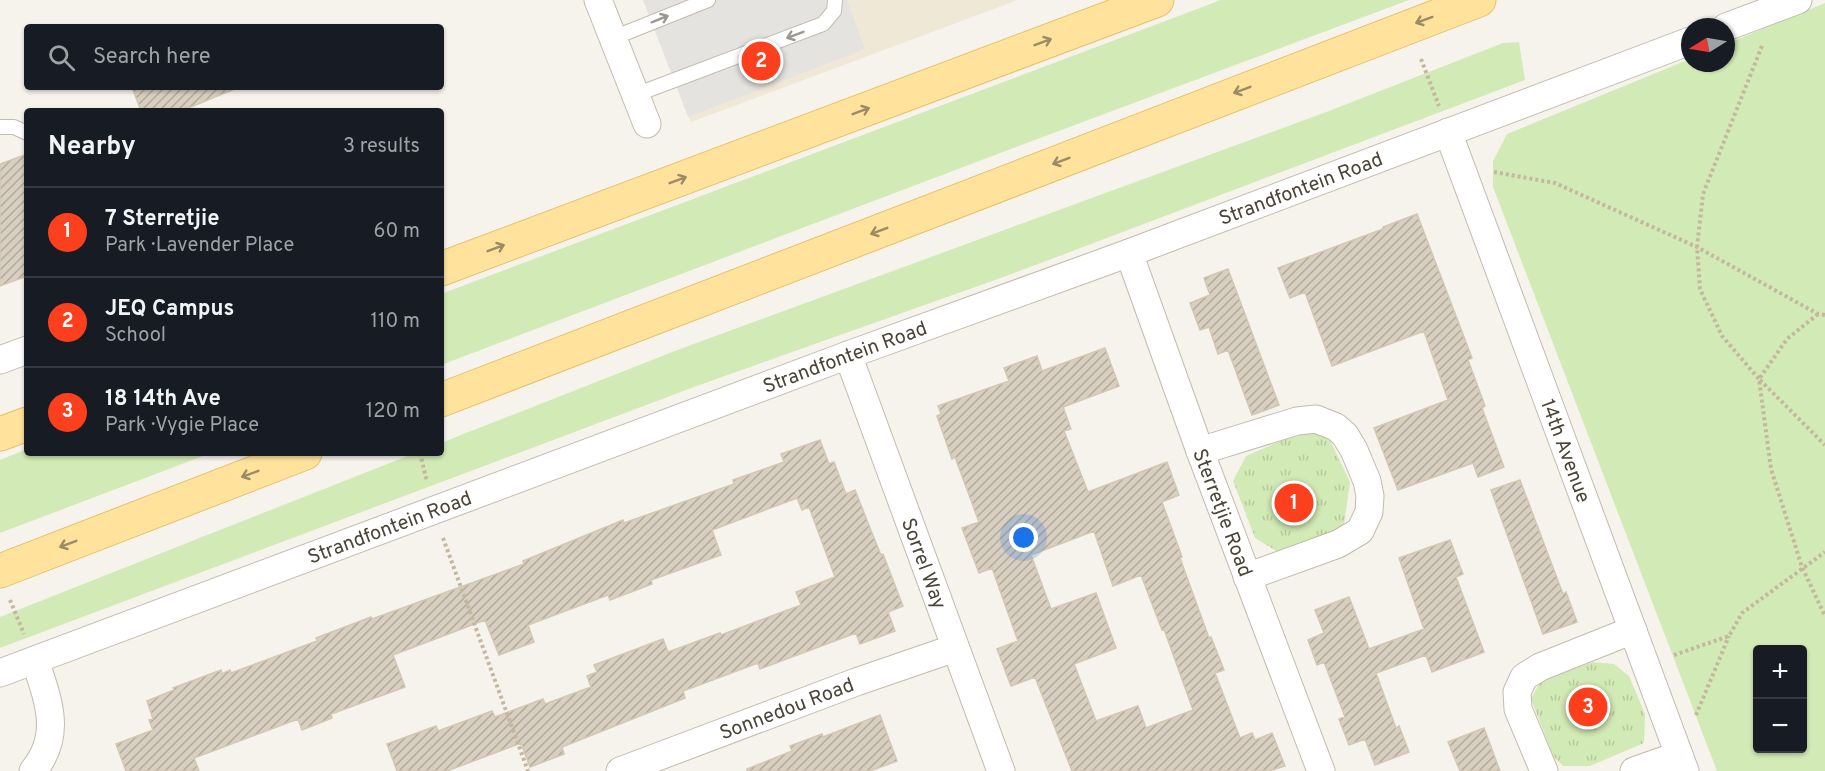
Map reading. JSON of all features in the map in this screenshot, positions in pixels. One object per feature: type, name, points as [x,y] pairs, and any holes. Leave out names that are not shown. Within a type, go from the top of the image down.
[{"type":"main road","points":[[444,268],[1156,0]]},
{"type":"main road","points":[[444,399],[1479,0]]},
{"type":"main road","points":[[0,434],[24,425]]},
{"type":"main road","points":[[5,584],[298,456]]},
{"type":"street","points":[[598,0],[647,124]]},
{"type":"street","points":[[1735,24],[1787,4]]},
{"type":"street","name":"Strandfontein Road","points":[[0,673],[848,355],[1129,253],[1681,44]]},
{"type":"street","name":"14th Avenue","points":[[1448,132],[1682,763]]},
{"type":"street","name":"Sterretjie Road","points":[[1129,253],[1200,451],[1320,771]]},
{"type":"street","points":[[0,360],[24,351]]},
{"type":"street","name":"Sorrel Way","points":[[848,355],[1001,771]]},
{"type":"street","points":[[1200,451],[1298,421],[1316,419],[1336,427],[1345,435],[1367,481],[1370,496],[1369,512],[1360,531],[1338,544],[1247,577]]},
{"type":"street","points":[[1544,771],[1518,709],[1517,692],[1524,677],[1540,667],[1633,630]]},
{"type":"street","name":"Sonnedou Road","points":[[620,771],[856,682],[955,648]]},
{"type":"street","points":[[33,771],[42,760],[50,742],[51,730],[45,693],[35,660]]},
{"type":"street","points":[[1634,771],[1682,763]]},
{"type":"lane","points":[[613,38],[708,0]]},
{"type":"lane","points":[[635,95],[823,24],[834,10],[835,0]]},
{"type":"lane","points":[[0,127],[14,127],[24,132]]},
{"type":"path","points":[[1787,4],[1703,194],[1697,247],[1700,289],[1722,336],[1759,379],[1825,445]]},
{"type":"path","points":[[1421,59],[1448,132]]},
{"type":"path","points":[[1461,166],[1556,183],[1697,247],[1818,314],[1825,315]]},
{"type":"path","points":[[1818,314],[1787,339],[1759,379],[1771,469],[1802,567],[1825,616]]},
{"type":"path","points":[[421,456],[434,511],[528,771]]},
{"type":"path","points":[[1682,763],[1729,636],[1742,613],[1825,552]]},
{"type":"path","points":[[5,584],[35,660]]},
{"type":"path","points":[[1646,665],[1729,636]]},
{"type":"shaded area","points":[[643,0],[847,0],[865,49],[688,117]]},
{"type":"shaded area","points":[[644,0],[1018,0],[691,122]]},
{"type":"green space","points":[[1221,0],[1409,0],[444,364],[444,293]]},
{"type":"green space","points":[[1825,3],[1825,771],[1717,771],[1493,187],[1493,161],[1507,134],[1681,63],[1681,72],[1735,72],[1735,40]]},
{"type":"green space","points":[[1519,42],[1525,80],[1009,275],[694,387],[0,648],[0,617],[407,456],[444,456],[444,442],[680,349],[1329,111],[1503,43]]},
{"type":"green space","points":[[1306,430],[1329,438],[1350,482],[1344,525],[1328,534],[1278,552],[1255,538],[1233,481],[1246,456]]},
{"type":"green space","points":[[24,450],[24,456],[203,456],[0,533],[0,460]]},
{"type":"green space","points":[[1593,662],[1614,664],[1629,676],[1645,714],[1644,743],[1590,766],[1563,766],[1553,756],[1531,699],[1539,684],[1549,677]]},
{"type":"building","points":[[133,90],[232,90],[188,108],[140,108]]},
{"type":"building","points":[[24,155],[24,277],[0,286],[0,164]]},
{"type":"building","points":[[1417,214],[1472,358],[1468,360],[1485,406],[1482,408],[1504,467],[1478,477],[1473,463],[1398,490],[1374,428],[1448,400],[1424,331],[1332,366],[1305,292],[1290,298],[1278,268]]},
{"type":"building","points":[[1228,269],[1279,405],[1252,415],[1228,350],[1218,354],[1209,327],[1200,330],[1190,303],[1210,295],[1204,278]]},
{"type":"building","points":[[1105,348],[1119,386],[1063,407],[1071,429],[1064,431],[1088,492],[1167,462],[1179,495],[1162,502],[1209,638],[1211,637],[1224,670],[1215,673],[1240,738],[1252,733],[1255,740],[1272,733],[1285,766],[1269,771],[1072,771],[1035,677],[1011,686],[997,649],[1018,641],[992,568],[979,573],[962,528],[979,522],[955,457],[952,459],[937,416],[941,414],[938,406],[1009,381],[1004,368],[1037,356],[1042,371]],"holes":[[[1094,531],[1113,586],[1141,575],[1162,630],[1164,629],[1193,710],[1146,728],[1138,706],[1096,721],[1074,664],[1116,648],[1096,593],[1051,609],[1031,555]]]},
{"type":"building","points":[[820,440],[829,464],[834,462],[846,494],[855,490],[881,555],[883,554],[903,606],[888,612],[895,631],[860,644],[856,633],[760,669],[758,663],[683,691],[685,698],[562,747],[564,754],[530,767],[521,743],[447,771],[397,771],[387,744],[436,726],[438,731],[492,711],[495,717],[543,699],[545,704],[591,687],[587,676],[597,672],[594,665],[663,639],[668,652],[801,605],[796,592],[835,577],[809,507],[802,510],[797,498],[712,530],[721,555],[651,580],[652,584],[610,600],[608,595],[528,625],[534,642],[499,655],[485,620],[393,655],[405,687],[331,714],[332,718],[302,730],[298,719],[194,758],[199,771],[126,771],[116,744],[153,730],[149,720],[153,719],[147,701],[174,690],[173,688],[221,670],[222,674],[230,670],[231,673],[317,641],[316,638],[371,617],[372,619],[524,564],[523,561],[623,520],[624,523],[734,484],[733,480],[784,462],[781,454]]},
{"type":"building","points":[[1520,480],[1563,594],[1566,592],[1577,622],[1543,634],[1491,490]]},
{"type":"building","points":[[1450,540],[1463,574],[1456,577],[1484,652],[1432,672],[1426,655],[1376,673],[1396,728],[1399,726],[1409,752],[1375,765],[1365,739],[1349,745],[1339,719],[1345,717],[1324,662],[1317,665],[1308,640],[1324,633],[1315,610],[1349,597],[1369,649],[1424,629],[1399,558]]},
{"type":"building","points":[[880,715],[897,761],[870,771],[747,771],[747,769],[792,751],[790,746],[822,734],[823,737]]},
{"type":"building","points":[[1484,728],[1500,771],[1460,771],[1448,742]]},
{"type":"place","name":"JEQ Campus","points":[[761,61]]},
{"type":"place","name":"7 Sterretjie","points":[[1294,503]]},
{"type":"place","name":"18 14th Ave","points":[[1588,707]]}]
